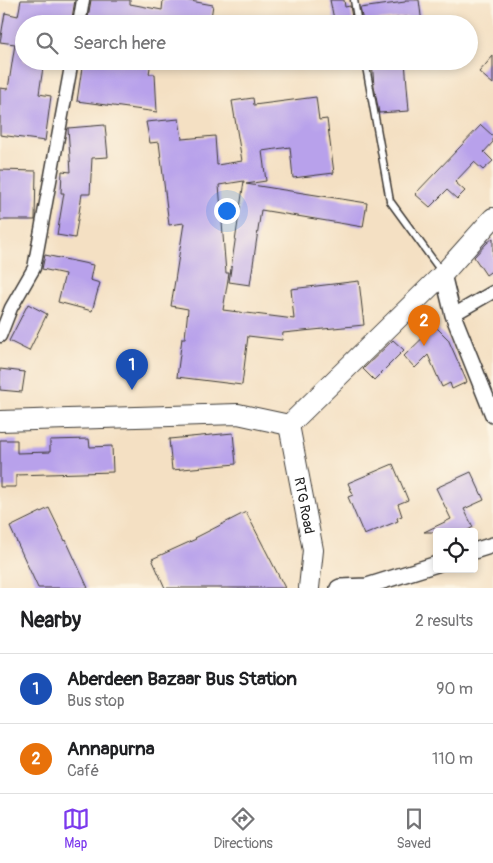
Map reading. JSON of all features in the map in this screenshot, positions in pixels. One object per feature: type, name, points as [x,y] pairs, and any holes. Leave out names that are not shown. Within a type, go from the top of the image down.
[{"type":"main road","points":[[0,420],[238,414],[289,425],[443,274],[493,218]]},
{"type":"main road","name":"RTG Road","points":[[289,425],[313,550],[309,588]]},
{"type":"street","points":[[80,15],[83,0]]},
{"type":"street","points":[[0,336],[11,308],[34,268],[70,70]]},
{"type":"street","points":[[443,274],[452,315],[493,414]]},
{"type":"street","points":[[452,315],[493,292]]},
{"type":"street","points":[[478,550],[493,545]]},
{"type":"street","points":[[338,588],[367,586],[433,565]]},
{"type":"lane","points":[[354,0],[356,15]]},
{"type":"lane","points":[[367,70],[390,202],[443,274]]},
{"type":"building","points":[[21,0],[75,0],[72,15],[18,15]]},
{"type":"building","points":[[91,0],[130,0],[130,4],[162,10],[163,0],[185,0],[213,5],[211,15],[88,15]]},
{"type":"building","points":[[330,0],[344,0],[345,7],[350,6],[352,15],[333,15]]},
{"type":"building","points":[[405,0],[419,0],[421,15],[362,15],[360,8],[405,2]]},
{"type":"building","points":[[5,13],[15,15],[15,44],[0,42]]},
{"type":"building","points":[[15,44],[15,70],[43,70],[39,94],[51,96],[45,141],[0,135],[0,88],[8,89]]},
{"type":"building","points":[[493,56],[493,84],[479,72]]},
{"type":"building","points":[[82,70],[150,70],[149,74],[155,74],[157,112],[77,101]]},
{"type":"building","points":[[373,70],[406,70],[409,111],[379,113]]},
{"type":"building","points":[[316,97],[319,120],[327,119],[334,173],[293,178],[290,147],[262,151],[266,181],[246,184],[367,203],[363,227],[261,210],[250,285],[229,282],[244,181],[219,185],[226,273],[229,273],[223,310],[294,319],[291,289],[359,281],[364,325],[283,333],[282,340],[248,336],[242,385],[177,377],[182,338],[185,338],[188,309],[171,306],[184,223],[169,225],[159,142],[150,143],[146,122],[179,119],[182,139],[215,136],[217,165],[242,161],[232,101],[253,98],[254,105]]},
{"type":"building","points":[[105,125],[108,157],[92,158],[90,194],[82,194],[75,238],[57,235],[64,193],[61,193],[62,171],[71,172],[68,128]]},
{"type":"building","points":[[481,125],[493,136],[493,142],[484,152],[493,161],[483,170],[474,162],[455,182],[465,191],[457,199],[447,190],[430,207],[415,194]]},
{"type":"building","points":[[0,170],[36,171],[35,220],[0,220]]},
{"type":"building","points":[[493,238],[493,270],[486,275],[474,257]]},
{"type":"building","points":[[45,255],[93,265],[90,280],[100,283],[92,311],[58,302],[65,274],[42,269]]},
{"type":"building","points":[[28,304],[47,314],[29,351],[9,341]]},
{"type":"building","points":[[435,326],[448,339],[467,382],[452,389],[450,383],[442,387],[428,355],[415,368],[404,356]]},
{"type":"building","points":[[393,340],[404,350],[374,380],[363,369]]},
{"type":"building","points":[[0,369],[25,372],[22,392],[0,390]]},
{"type":"building","points":[[233,433],[236,464],[172,470],[169,439]]},
{"type":"building","points":[[89,439],[90,447],[112,446],[113,472],[16,475],[16,487],[0,487],[0,440],[17,440],[17,453],[50,452],[50,440]]},
{"type":"building","points":[[393,464],[408,500],[398,504],[402,516],[397,518],[398,521],[364,535],[348,497],[353,495],[348,483]]},
{"type":"building","points":[[471,472],[484,500],[464,509],[473,527],[433,528],[433,532],[424,532],[451,519],[436,488]]},
{"type":"building","points":[[49,508],[88,588],[38,588],[10,527]]},
{"type":"building","points":[[246,512],[285,588],[165,588],[152,559],[196,539]]},
{"type":"place","name":"Annapurna","points":[[424,346]]},
{"type":"place","name":"Aberdeen Bazaar Bus Station","points":[[132,390]]}]
